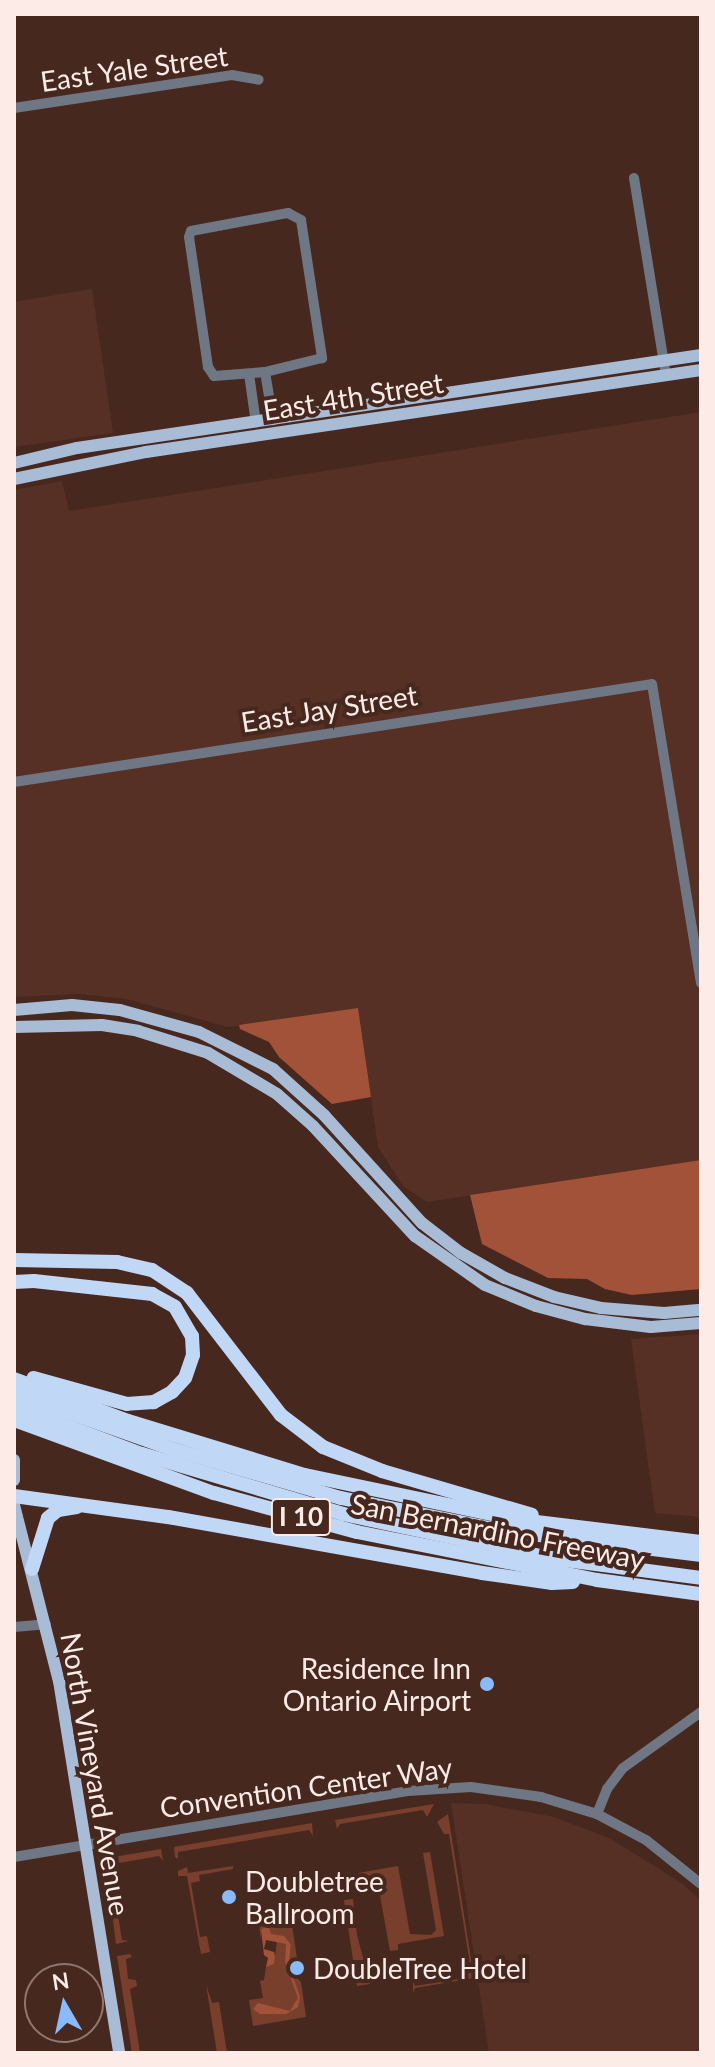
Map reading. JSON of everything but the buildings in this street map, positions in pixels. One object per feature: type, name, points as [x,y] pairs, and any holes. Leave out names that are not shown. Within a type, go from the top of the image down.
[{"type":"highway","points":[[14,1260],[117,1262],[152,1270],[187,1293],[281,1415],[323,1447],[382,1471],[570,1527]]},
{"type":"highway","points":[[14,1282],[34,1281],[159,1296],[172,1304],[184,1318],[193,1347],[191,1366],[182,1382],[166,1396],[144,1404],[127,1404],[14,1376]]},
{"type":"highway","name":"San Bernardino Freeway","points":[[14,1376],[128,1421],[305,1475],[440,1505],[570,1527],[701,1542]]},
{"type":"highway","points":[[14,1393],[172,1449],[341,1498],[498,1530],[701,1555]]},
{"type":"highway","points":[[14,1406],[142,1454],[357,1518],[550,1558],[701,1578]]},
{"type":"highway","name":"San Bernardino Freeway","points":[[14,1420],[139,1468],[290,1515],[421,1547],[597,1580],[701,1594]]},
{"type":"highway","points":[[14,1496],[98,1506],[482,1573],[552,1583],[597,1580]]},
{"type":"highway","points":[[32,1569],[48,1518],[64,1509],[98,1506]]},
{"type":"main road","name":"East 4th Street","points":[[14,463],[77,448],[701,355]]},
{"type":"main road","name":"East 4th Street","points":[[18,480],[146,452],[701,370]]},
{"type":"main road","points":[[14,1010],[72,1005],[120,1010],[199,1032],[273,1069],[324,1115],[422,1223],[461,1253],[505,1278],[554,1297],[601,1308],[664,1313],[701,1310]]},
{"type":"main road","points":[[14,1027],[102,1025],[150,1034],[208,1053],[277,1094],[313,1126],[404,1226],[447,1261],[485,1285],[536,1306],[585,1319],[651,1327],[701,1323]]},
{"type":"main road","points":[[14,1460],[14,1480]]},
{"type":"main road","name":"North Vineyard Avenue","points":[[14,1505],[59,1681],[119,2053]]},
{"type":"street","name":"East Yale Street","points":[[14,108],[232,75],[259,80]]},
{"type":"street","points":[[634,178],[666,375]]},
{"type":"street","points":[[288,213],[301,220],[322,358],[249,374],[217,377],[210,372],[189,237],[195,228],[288,213]]},
{"type":"street","points":[[265,372],[273,420]]},
{"type":"street","points":[[249,374],[256,423]]},
{"type":"street","name":"East Jay Street","points":[[14,782],[652,684],[701,983]]},
{"type":"street","points":[[14,1627],[46,1624]]},
{"type":"street","points":[[597,1814],[607,1789],[623,1768],[701,1712]]},
{"type":"street","name":"Convention Center Way","points":[[14,1857],[447,1787],[512,1791],[597,1814],[646,1840],[701,1884]]},
{"type":"shaded area","points":[[92,289],[113,433],[14,447],[14,302]]},
{"type":"shaded area","points":[[701,412],[701,1160],[427,1202],[403,1186],[378,1147],[358,1008],[228,1027],[127,999],[79,994],[14,997],[14,490],[62,481],[69,511]]},
{"type":"shaded area","points":[[358,1008],[371,1097],[332,1104],[279,1057],[269,1042],[240,1029],[239,1025]]},
{"type":"shaded area","points":[[701,1160],[701,1289],[632,1295],[605,1289],[587,1279],[548,1278],[482,1244],[470,1195]]},
{"type":"shaded area","points":[[701,1334],[701,1517],[655,1513],[631,1339]]},
{"type":"shaded area","points":[[451,1803],[485,1804],[554,1817],[611,1839],[683,1884],[701,1901],[701,2053],[489,2053]]},
{"type":"shaded area","points":[[434,1804],[427,1817],[423,1810],[340,1824],[337,1829],[335,1820]]},
{"type":"shaded area","points":[[448,1814],[474,1978],[415,1988],[413,1993],[413,1980],[415,1986],[465,1978],[466,1972],[471,1970],[449,1834],[444,1834],[437,1822]]},
{"type":"shaded area","points":[[312,1823],[313,1836],[309,1830],[178,1852],[178,1859],[175,1857],[174,1847]]},
{"type":"shaded area","points":[[161,1849],[163,1861],[159,1856],[119,1863],[119,1870],[111,1873],[122,1940],[129,1941],[116,1944],[106,1864],[114,1857]]},
{"type":"shaded area","points":[[430,1852],[444,1936],[398,1944],[398,1950],[390,1951],[378,1884],[360,1886],[358,1873],[398,1866],[410,1934],[431,1935],[436,1930],[423,1853]]},
{"type":"shaded area","points":[[233,1866],[233,1869],[199,1875],[200,1881],[191,1883],[200,1937],[207,1936],[210,1952],[201,1954],[187,1876],[178,1876],[178,1871],[187,1867],[188,1873]]},
{"type":"shaded area","points":[[353,1899],[357,1935],[370,1984],[357,1986],[344,1900]]},
{"type":"shaded area","points":[[294,1910],[296,1916],[291,1918],[300,1979],[289,1965],[291,1945],[261,1930],[261,1939],[258,1917],[269,1915],[271,1921],[282,1919],[282,1913]]},
{"type":"shaded area","points":[[268,1924],[271,1934],[284,1936],[291,1945],[289,1965],[300,1997],[298,2007],[286,2014],[260,2014],[253,2009],[258,2003],[290,2011],[298,1998],[285,1962],[286,1944],[266,1940],[264,1949],[274,1952],[275,1956],[274,1964],[266,1967],[268,1958],[264,1955],[261,1930]]},
{"type":"shaded area","points":[[277,1941],[287,1944],[286,1966],[301,1982],[306,2017],[253,2026],[249,2000],[263,1998],[260,1981],[264,1980],[266,1967],[275,1956]]},
{"type":"shaded area","points":[[130,1954],[132,1957],[126,1959],[128,1979],[136,1980],[137,1986],[130,1989],[140,2053],[132,2053],[117,1956]]},
{"type":"shaded area","points":[[206,1984],[212,2003],[219,2002],[227,2053],[217,2053]]},
{"type":"place","name":"Residence Inn Ontario Airport","points":[[487,1684]]},
{"type":"place","name":"Doubletree Ballroom","points":[[229,1897]]},
{"type":"place","name":"DoubleTree Hotel","points":[[297,1968]]}]
